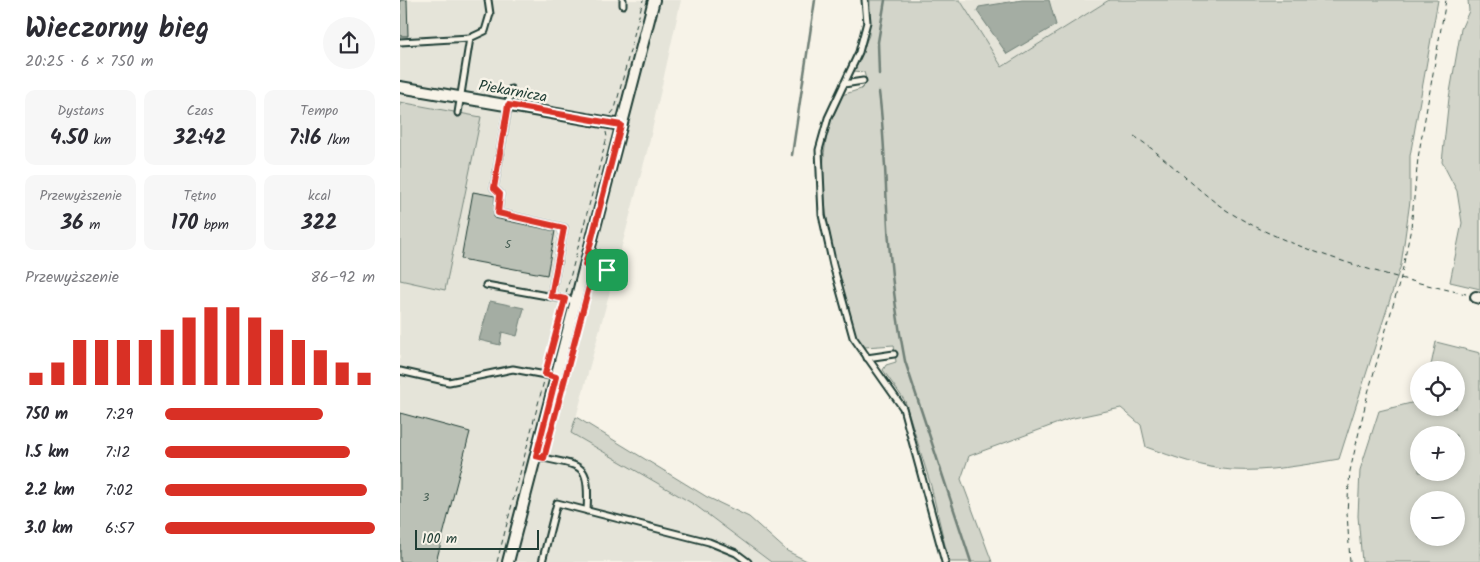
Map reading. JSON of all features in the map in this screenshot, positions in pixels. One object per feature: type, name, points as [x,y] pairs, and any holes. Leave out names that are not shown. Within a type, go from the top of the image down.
[{"type":"street","points":[[508,562],[654,0]]},
{"type":"street","name":"Piekarnicza","points":[[400,86],[621,125]]},
{"type":"lane","points":[[400,42],[470,38],[485,32],[490,14],[488,0]]},
{"type":"lane","points":[[865,0],[867,22],[859,52],[828,118],[819,150],[822,215],[848,324],[855,342],[903,408],[944,562]]},
{"type":"lane","points":[[458,112],[470,38]]},
{"type":"lane","points":[[844,84],[863,81]]},
{"type":"lane","points":[[511,90],[494,188],[500,194],[498,213],[564,228],[551,296]]},
{"type":"lane","points":[[585,265],[613,272]]},
{"type":"lane","points":[[486,285],[576,301]]},
{"type":"lane","points":[[867,358],[894,354]]},
{"type":"lane","points":[[400,371],[449,382],[513,369],[556,377]]},
{"type":"lane","points":[[536,456],[580,467],[586,475],[588,484],[587,511]]},
{"type":"lane","points":[[542,562],[557,503],[709,542],[736,553],[748,562]]},
{"type":"path","points":[[609,117],[614,109],[643,0]]},
{"type":"path","points":[[1350,562],[1348,512],[1350,471],[1368,393],[1401,277],[1411,228],[1418,158],[1446,0]]},
{"type":"path","points":[[497,562],[607,137],[605,130]]},
{"type":"path","points":[[1134,136],[1151,147],[1221,207],[1238,218],[1315,250],[1401,277],[1478,297]]},
{"type":"path","points":[[590,283],[600,275],[606,275],[609,264],[599,254],[600,247]]},
{"type":"shaded area","points":[[400,0],[681,0],[648,148],[572,433],[695,505],[771,562],[400,562]]},
{"type":"shaded area","points":[[870,0],[960,0],[1002,67],[1109,0],[1438,0],[1410,156],[1410,201],[1401,265],[1339,459],[1272,469],[1221,469],[1189,462],[1146,447],[1141,425],[1121,408],[1069,419],[969,456],[961,479],[992,562],[949,562],[931,486],[905,401],[883,370],[886,365],[896,362],[894,345],[865,347],[856,336],[835,259],[825,206],[824,152],[830,122],[842,95],[861,89],[867,83],[864,72],[854,71],[869,35]]},
{"type":"shaded area","points":[[960,0],[1109,0],[1002,67]]},
{"type":"shaded area","points":[[1022,0],[1049,0],[1056,25],[1007,54],[977,11],[979,7]]},
{"type":"shaded area","points":[[1468,0],[1480,0],[1480,289],[1450,282],[1462,223],[1457,191],[1442,162],[1449,98],[1461,29],[1469,11]]},
{"type":"shaded area","points":[[400,102],[481,117],[445,290],[400,280]]},
{"type":"shaded area","points":[[490,301],[524,308],[517,336],[502,332],[500,345],[479,340]]},
{"type":"shaded area","points":[[1436,342],[1480,353],[1480,562],[1362,562],[1358,516],[1360,470],[1379,411],[1410,403],[1410,416],[1465,416],[1465,361],[1432,361]]},
{"type":"shaded area","points":[[576,417],[707,497],[749,517],[787,551],[809,562],[771,562],[695,505],[571,433]]},
{"type":"building","points":[[400,0],[407,0],[408,36],[400,36]]},
{"type":"building","points":[[473,192],[495,196],[494,218],[555,231],[547,275],[461,259]]},
{"type":"building","points":[[400,413],[470,432],[436,562],[400,562]]},
{"type":"waterway","points":[[792,155],[815,0]]},
{"type":"waterway","points":[[879,74],[878,42],[885,0]]},
{"type":"waterway","points":[[879,92],[891,265],[905,361],[971,562]]},
{"type":"route","points":[[508,105],[621,125],[585,265],[607,270],[606,275],[594,278],[590,283],[544,458],[536,456],[556,377],[545,374],[565,299],[551,296],[564,228],[498,213],[500,194],[494,188],[507,121],[508,105]]}]
